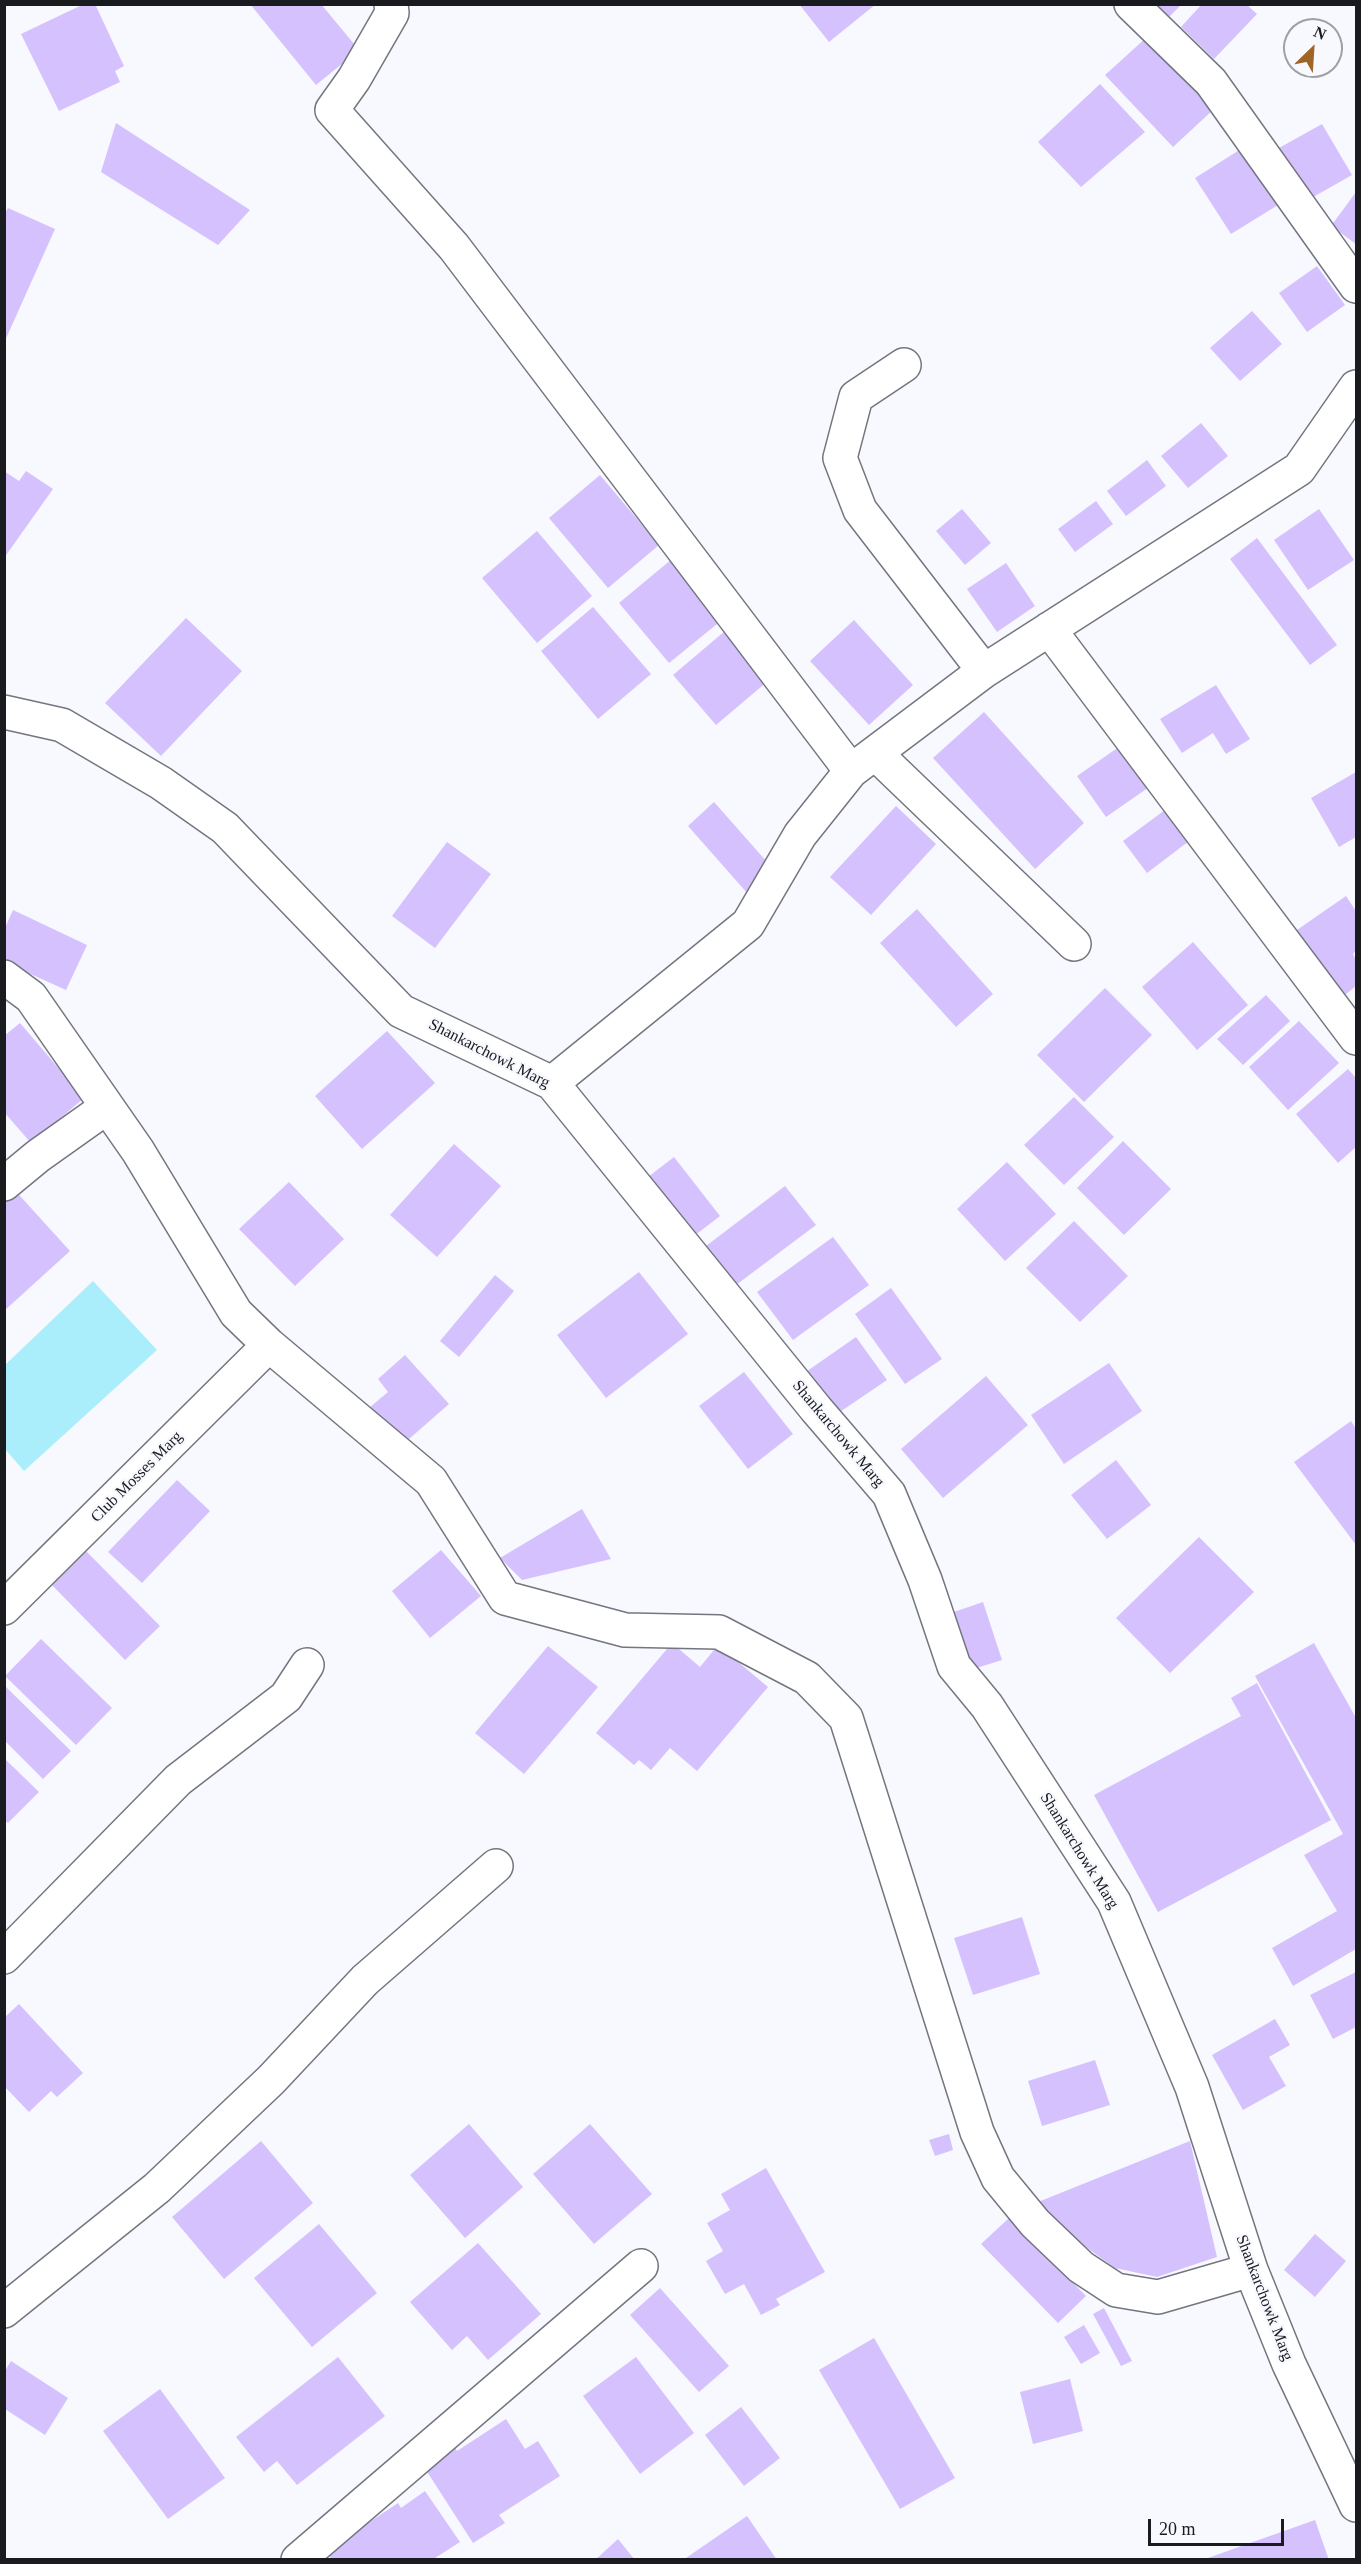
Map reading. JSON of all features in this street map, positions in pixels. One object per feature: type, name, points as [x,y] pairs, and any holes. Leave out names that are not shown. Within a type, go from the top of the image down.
[{"type":"street","points":[[392,4],[392,14],[354,80],[332,110],[454,247],[863,762],[1074,944]]},
{"type":"street","points":[[1131,4],[1211,82],[1356,286]]},
{"type":"street","points":[[904,365],[856,397],[840,458],[860,510],[984,671]]},
{"type":"street","points":[[552,1083],[748,924],[800,835],[863,762],[984,671],[1299,469],[1356,387]]},
{"type":"street","points":[[1049,629],[1356,1038]]},
{"type":"street","name":"Shankarchowk Marg","points":[[4,712],[62,725],[161,783],[225,828],[401,1011],[552,1083],[816,1409],[889,1494],[925,1580],[954,1666],[987,1706],[1114,1902],[1192,2087],[1251,2270],[1289,2364],[1356,2505]]},
{"type":"street","points":[[4,977],[31,998],[108,1107],[138,1151],[236,1313],[269,1345],[431,1481],[505,1598],[625,1630],[719,1632],[807,1678],[846,1718],[977,2132],[998,2178],[1035,2223],[1081,2268],[1116,2290],[1158,2297],[1251,2270]]},
{"type":"street","points":[[4,1184],[38,1156],[108,1107]]},
{"type":"street","name":"Club Mosses Marg","points":[[4,1608],[269,1345]]},
{"type":"street","points":[[4,1957],[178,1780],[286,1697],[307,1665]]},
{"type":"street","points":[[4,2311],[157,2188],[271,2080],[365,1980],[496,1866]]},
{"type":"street","points":[[298,2559],[641,2266]]},
{"type":"water","points":[[93,1281],[157,1350],[24,1471],[5,1449],[5,1365]]},
{"type":"building","points":[[84,4],[95,4],[124,66],[115,71],[120,82],[59,111],[21,34]]},
{"type":"building","points":[[250,4],[321,4],[359,50],[316,85]]},
{"type":"building","points":[[799,4],[876,4],[829,42]]},
{"type":"building","points":[[1151,4],[1182,4],[1166,20]]},
{"type":"building","points":[[1202,4],[1246,4],[1257,14],[1214,59],[1181,27]]},
{"type":"building","points":[[1147,37],[1214,109],[1173,147],[1105,75]]},
{"type":"building","points":[[1100,84],[1145,132],[1081,187],[1038,142]]},
{"type":"building","points":[[116,123],[250,210],[218,245],[101,172]]},
{"type":"building","points":[[1322,124],[1352,175],[1308,200],[1279,148]]},
{"type":"building","points":[[1241,149],[1278,205],[1231,234],[1195,178]]},
{"type":"building","points":[[1356,192],[1356,244],[1331,226]]},
{"type":"building","points":[[8,208],[55,229],[4,343],[4,215]]},
{"type":"building","points":[[1317,266],[1345,305],[1307,332],[1279,293]]},
{"type":"building","points":[[1252,311],[1282,344],[1240,381],[1210,348]]},
{"type":"building","points":[[1201,423],[1228,456],[1188,488],[1161,456]]},
{"type":"building","points":[[1147,460],[1166,486],[1126,516],[1107,491]]},
{"type":"building","points":[[4,471],[19,481],[26,471],[53,489],[4,558]]},
{"type":"building","points":[[600,475],[659,545],[608,588],[549,518]]},
{"type":"building","points":[[1096,501],[1113,524],[1075,552],[1058,529]]},
{"type":"building","points":[[962,509],[991,543],[965,565],[936,531]]},
{"type":"building","points":[[1319,509],[1354,560],[1308,590],[1274,540]]},
{"type":"building","points":[[537,531],[592,596],[537,643],[482,578]]},
{"type":"building","points":[[1257,538],[1337,645],[1310,665],[1230,559]]},
{"type":"building","points":[[672,559],[722,620],[669,663],[619,603]]},
{"type":"building","points":[[1006,563],[1035,606],[997,632],[967,589]]},
{"type":"building","points":[[593,607],[651,674],[598,719],[541,651]]},
{"type":"building","points":[[186,618],[242,671],[161,756],[105,703]]},
{"type":"building","points":[[854,620],[913,685],[869,725],[810,661]]},
{"type":"building","points":[[725,631],[768,681],[716,725],[673,675]]},
{"type":"building","points":[[1216,685],[1250,739],[1226,754],[1213,733],[1182,753],[1160,719]]},
{"type":"building","points":[[984,712],[1084,823],[1035,869],[933,758]]},
{"type":"building","points":[[1126,742],[1155,783],[1106,817],[1077,776]]},
{"type":"building","points":[[1356,772],[1356,837],[1339,847],[1311,798]]},
{"type":"building","points":[[714,802],[775,871],[748,894],[688,826]]},
{"type":"building","points":[[1173,804],[1197,835],[1147,873],[1123,841]]},
{"type":"building","points":[[896,806],[936,844],[871,915],[830,877]]},
{"type":"building","points":[[447,842],[491,874],[435,948],[392,916]]},
{"type":"building","points":[[1346,896],[1356,911],[1356,950],[1353,954],[1356,960],[1356,986],[1340,999],[1294,932]]},
{"type":"building","points":[[917,909],[993,994],[956,1027],[880,943]]},
{"type":"building","points":[[13,910],[87,945],[66,990],[4,962],[4,930]]},
{"type":"building","points":[[1193,942],[1248,1005],[1197,1050],[1142,987]]},
{"type":"building","points":[[1105,988],[1152,1035],[1084,1102],[1037,1055]]},
{"type":"building","points":[[1266,995],[1290,1021],[1243,1065],[1217,1039]]},
{"type":"building","points":[[1299,1021],[1339,1063],[1288,1110],[1249,1067]]},
{"type":"building","points":[[20,1023],[84,1098],[31,1143],[4,1112],[4,1036]]},
{"type":"building","points":[[387,1031],[435,1083],[362,1149],[315,1096]]},
{"type":"building","points":[[1348,1069],[1356,1078],[1356,1147],[1338,1163],[1296,1114]]},
{"type":"building","points":[[1074,1097],[1114,1137],[1064,1185],[1024,1145]]},
{"type":"building","points":[[1123,1141],[1171,1189],[1124,1235],[1077,1188]]},
{"type":"building","points":[[454,1144],[501,1186],[437,1257],[390,1215]]},
{"type":"building","points":[[674,1157],[720,1216],[685,1243],[639,1184]]},
{"type":"building","points":[[1007,1162],[1056,1214],[1005,1261],[957,1209]]},
{"type":"building","points":[[289,1182],[344,1239],[295,1286],[239,1229]]},
{"type":"building","points":[[11,1186],[70,1251],[4,1311],[4,1192]]},
{"type":"building","points":[[785,1186],[816,1225],[732,1288],[702,1249]]},
{"type":"building","points":[[1074,1221],[1128,1276],[1080,1322],[1026,1268]]},
{"type":"building","points":[[833,1237],[869,1285],[793,1340],[757,1292]]},
{"type":"building","points":[[639,1272],[688,1334],[606,1398],[557,1335]]},
{"type":"building","points":[[495,1275],[514,1291],[459,1357],[440,1341]]},
{"type":"building","points":[[891,1288],[942,1359],[905,1384],[855,1314]]},
{"type":"building","points":[[856,1337],[887,1380],[831,1418],[800,1376]]},
{"type":"building","points":[[405,1355],[449,1404],[401,1446],[369,1408],[388,1392],[378,1379]]},
{"type":"building","points":[[1109,1363],[1142,1411],[1064,1464],[1031,1415]]},
{"type":"building","points":[[744,1372],[793,1434],[748,1469],[699,1406]]},
{"type":"building","points":[[986,1376],[1028,1425],[943,1498],[901,1449]]},
{"type":"building","points":[[1351,1421],[1356,1429],[1356,1545],[1294,1462]]},
{"type":"building","points":[[1116,1460],[1151,1505],[1107,1539],[1071,1495]]},
{"type":"building","points":[[177,1480],[210,1511],[142,1583],[108,1552]]},
{"type":"building","points":[[582,1509],[611,1559],[522,1580],[500,1558]]},
{"type":"building","points":[[1199,1537],[1254,1592],[1170,1673],[1116,1618]]},
{"type":"building","points":[[441,1550],[481,1596],[430,1638],[392,1591]]},
{"type":"building","points":[[86,1551],[160,1626],[125,1660],[52,1585]]},
{"type":"building","points":[[983,1602],[1002,1660],[970,1670],[951,1613]]},
{"type":"building","points":[[41,1639],[112,1708],[76,1745],[5,1676]]},
{"type":"building","points":[[672,1643],[700,1667],[718,1645],[768,1687],[697,1771],[670,1748],[651,1770],[639,1760],[634,1765],[596,1733]]},
{"type":"building","points":[[1314,1643],[1356,1718],[1356,1949],[1293,1986],[1272,1948],[1337,1911],[1304,1855],[1343,1834],[1255,1676]]},
{"type":"building","points":[[548,1646],[598,1687],[524,1774],[475,1733]]},
{"type":"building","points":[[1257,1683],[1331,1820],[1158,1912],[1094,1795],[1241,1716],[1231,1698]]},
{"type":"building","points":[[4,1685],[71,1751],[43,1779],[4,1740]]},
{"type":"building","points":[[4,1758],[39,1792],[8,1823],[4,1820]]},
{"type":"building","points":[[1022,1917],[1040,1974],[973,1995],[954,1938]]},
{"type":"building","points":[[1356,1972],[1356,2027],[1333,2039],[1310,1995]]},
{"type":"building","points":[[19,2004],[83,2073],[57,2097],[51,2091],[29,2112],[4,2086],[4,2018]]},
{"type":"building","points":[[1275,2019],[1290,2045],[1269,2057],[1286,2086],[1243,2110],[1212,2055]]},
{"type":"building","points":[[1095,2060],[1110,2105],[1042,2126],[1028,2081]]},
{"type":"building","points":[[469,2124],[523,2187],[465,2238],[410,2175]]},
{"type":"building","points":[[590,2124],[652,2194],[594,2244],[533,2174]]},
{"type":"building","points":[[949,2134],[953,2150],[935,2156],[929,2140]]},
{"type":"building","points":[[261,2141],[313,2203],[224,2279],[172,2217]]},
{"type":"building","points":[[1190,2141],[1217,2257],[1157,2277],[1115,2268],[1079,2242],[1038,2202]]},
{"type":"building","points":[[766,2168],[825,2272],[776,2299],[780,2305],[761,2315],[744,2284],[725,2294],[706,2261],[723,2251],[707,2223],[730,2210],[721,2194]]},
{"type":"building","points":[[1009,2218],[1086,2296],[1058,2323],[981,2244]]},
{"type":"building","points":[[319,2224],[377,2293],[312,2347],[254,2278]]},
{"type":"building","points":[[1315,2234],[1346,2261],[1315,2297],[1284,2270]]},
{"type":"building","points":[[478,2243],[541,2314],[488,2360],[467,2336],[452,2350],[410,2302]]},
{"type":"building","points":[[660,2288],[729,2366],[699,2392],[630,2315]]},
{"type":"building","points":[[1104,2308],[1132,2361],[1121,2366],[1093,2314]]},
{"type":"building","points":[[1084,2325],[1100,2353],[1081,2364],[1064,2337]]},
{"type":"building","points":[[874,2338],[955,2478],[900,2509],[819,2370]]},
{"type":"building","points":[[338,2357],[385,2416],[297,2485],[277,2461],[264,2472],[236,2437]]},
{"type":"building","points":[[636,2357],[694,2433],[640,2474],[583,2396]]},
{"type":"building","points":[[11,2361],[68,2398],[45,2435],[5,2409],[5,2371]]},
{"type":"building","points":[[1070,2379],[1083,2431],[1033,2444],[1020,2392]]},
{"type":"building","points":[[160,2389],[225,2478],[168,2519],[103,2431]]},
{"type":"building","points":[[741,2407],[780,2458],[744,2486],[705,2435]]},
{"type":"building","points":[[506,2419],[525,2449],[538,2441],[560,2476],[499,2515],[505,2523],[473,2543],[424,2467],[455,2447],[457,2451]]},
{"type":"building","points":[[425,2491],[460,2542],[432,2560],[332,2560],[326,2551],[398,2503],[401,2508]]},
{"type":"building","points":[[747,2516],[777,2560],[683,2560]]},
{"type":"building","points":[[1315,2520],[1329,2560],[1205,2560],[1205,2559]]},
{"type":"building","points":[[618,2539],[635,2560],[595,2560]]}]
